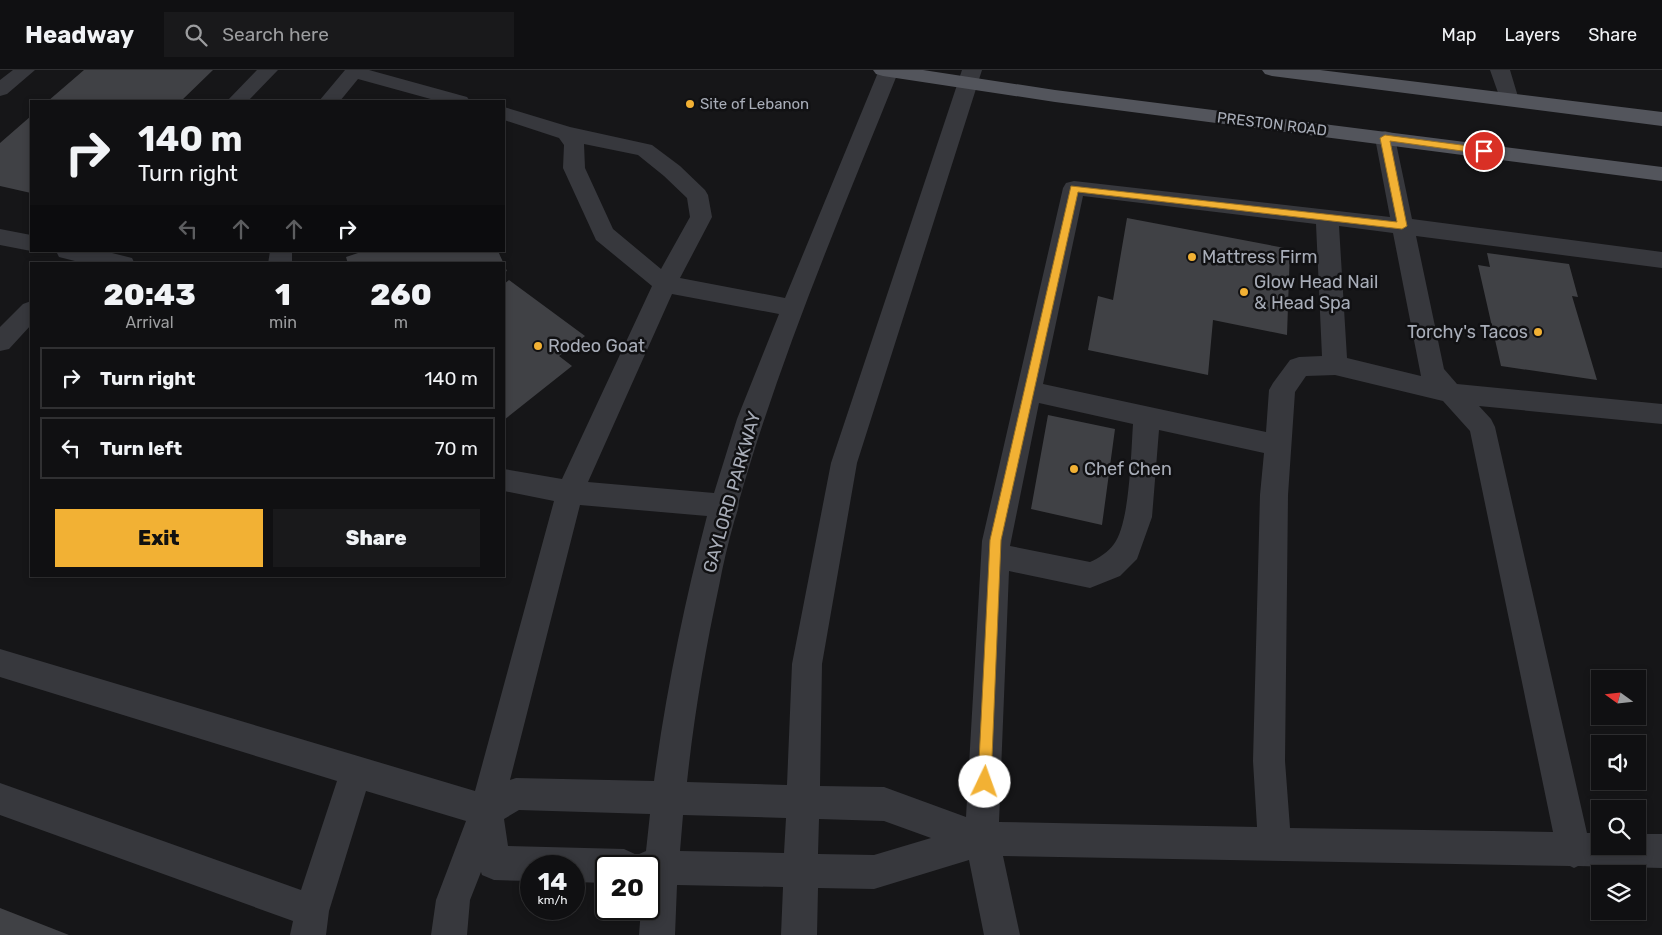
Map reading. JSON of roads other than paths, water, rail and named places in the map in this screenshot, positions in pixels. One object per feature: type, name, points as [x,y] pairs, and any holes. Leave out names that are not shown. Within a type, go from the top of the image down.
[{"type":"main road","name":"PRESTON ROAD","points":[[887,70],[970,76],[1055,96],[1662,174]]},
{"type":"main road","points":[[1272,70],[1294,71],[1662,119]]},
{"type":"street","points":[[0,90],[25,70]]},
{"type":"street","points":[[238,100],[268,70]]},
{"type":"street","name":"GAYLORD PARKWAY","points":[[657,855],[687,674],[712,554],[744,440],[793,308],[887,70]]},
{"type":"street","points":[[1500,70],[1509,100]]},
{"type":"street","points":[[330,100],[350,71],[456,100]]},
{"type":"street","points":[[799,935],[799,870],[807,664],[844,463],[970,76]]},
{"type":"street","points":[[449,935],[453,900],[486,811],[570,492],[665,284],[701,217],[697,195],[672,171],[645,150],[566,133],[505,113]]},
{"type":"street","points":[[566,133],[574,145],[574,168],[604,234],[665,284],[793,308]]},
{"type":"street","points":[[1385,138],[1432,373],[1482,427],[1574,851]]},
{"type":"street","points":[[1002,935],[982,839],[996,540],[1074,188],[1402,226],[1662,260]]},
{"type":"street","points":[[1327,217],[1335,365]]},
{"type":"street","points":[[0,237],[30,244]]},
{"type":"street","points":[[78,255],[114,262]]},
{"type":"street","points":[[0,342],[30,311]]},
{"type":"street","points":[[1275,845],[1269,760],[1274,496],[1282,390],[1299,367],[1335,365],[1450,393],[1662,414]]},
{"type":"street","points":[[1029,391],[1277,445]]},
{"type":"street","points":[[995,556],[1090,575],[1110,567],[1126,550],[1138,517],[1147,417]]},
{"type":"street","points":[[505,480],[570,492],[726,506]]},
{"type":"street","points":[[0,663],[486,811],[516,794],[884,804],[982,839]]},
{"type":"street","points":[[0,799],[310,923],[356,772]]},
{"type":"street","points":[[486,811],[494,863],[595,865]]},
{"type":"street","points":[[660,867],[874,872],[982,839],[1574,851],[1662,851]]},
{"type":"street","name":"GAYLORD PARKWAY","points":[[657,920],[657,935]]},
{"type":"place","name":"Site of Lebanon","points":[[690,104]]},
{"type":"place","name":"Mattress Firm","points":[[1192,257]]},
{"type":"place","name":"Glow Head Nail & Head Spa","points":[[1244,292]]},
{"type":"place","name":"Torchy's Tacos","points":[[1538,332]]},
{"type":"place","name":"Rodeo Goat","points":[[538,346]]},
{"type":"place","name":"Chef Chen","points":[[1074,469]]}]
